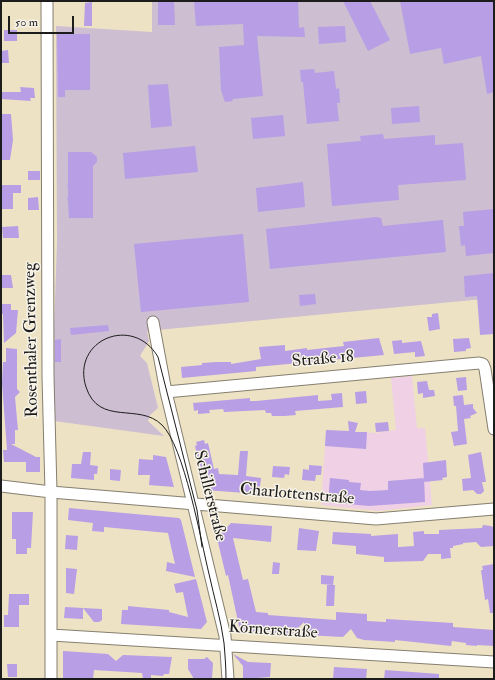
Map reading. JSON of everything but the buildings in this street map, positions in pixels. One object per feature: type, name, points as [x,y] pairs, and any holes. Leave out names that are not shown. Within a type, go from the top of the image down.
[{"type":"street","name":"Rosenthaler Grenzweg","points":[[47,1],[48,377],[51,492],[51,679]]},
{"type":"street","name":"Schillerstraße","points":[[153,322],[166,392],[227,644],[228,679]]},
{"type":"street","name":"Straße 18","points":[[166,392],[487,366]]},
{"type":"street","points":[[487,366],[494,429]]},
{"type":"street","name":"Charlottenstraße","points":[[1,486],[51,492],[376,519],[494,509]]},
{"type":"street","name":"Körnerstraße","points":[[50,635],[227,644],[494,662]]},
{"type":"shaded area","points":[[152,1],[494,1],[494,298],[147,331],[149,341],[140,356],[147,363],[158,408],[150,415],[148,421],[164,436],[54,421],[54,329],[57,242],[56,26],[152,32]]},
{"type":"shaded area","points":[[412,376],[417,428],[425,428],[432,505],[378,511],[321,505],[326,430],[376,433],[396,430],[391,378]]},
{"type":"tram line","points":[[202,547],[197,510],[158,357],[147,344],[134,337],[120,335],[107,338],[96,346],[87,356],[84,370],[86,387],[92,399],[100,407],[110,411],[153,418],[162,425],[170,436],[178,452],[191,495],[201,540],[206,559],[223,634],[226,679]]}]
